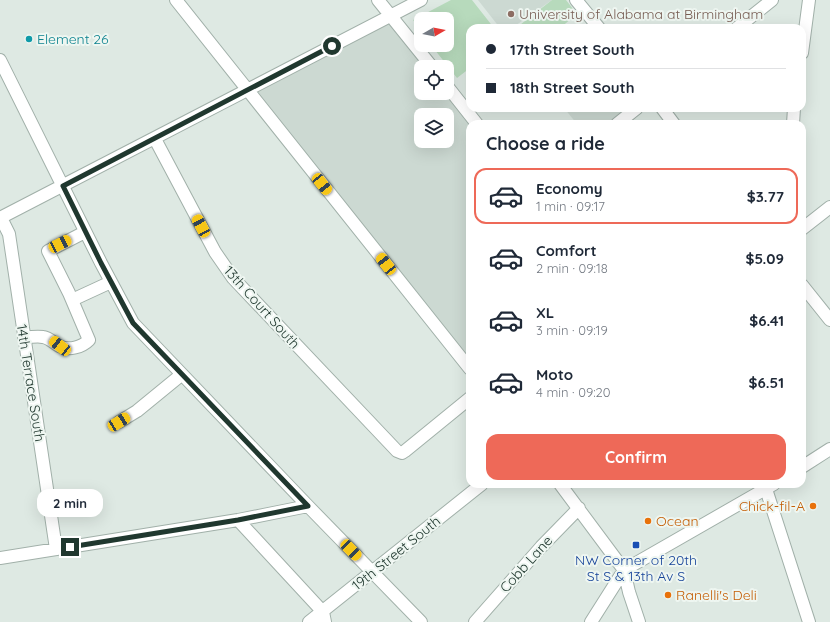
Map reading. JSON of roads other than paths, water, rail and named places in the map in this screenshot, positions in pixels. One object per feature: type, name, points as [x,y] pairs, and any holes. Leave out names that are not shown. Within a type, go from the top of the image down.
[{"type":"street","points":[[176,0],[466,365]]},
{"type":"street","points":[[378,0],[426,60]]},
{"type":"street","points":[[1,218],[421,0]]},
{"type":"street","points":[[576,0],[595,24]]},
{"type":"street","points":[[742,24],[772,0]]},
{"type":"street","points":[[806,24],[809,0]]},
{"type":"street","points":[[0,60],[85,232],[133,323],[181,375],[421,622]]},
{"type":"street","points":[[454,95],[466,110]]},
{"type":"street","points":[[468,112],[474,120]]},
{"type":"street","points":[[622,120],[632,112]]},
{"type":"street","name":"13th Court South","points":[[155,139],[215,252],[233,278],[397,451],[405,451],[466,401]]},
{"type":"street","points":[[808,219],[830,206]]},
{"type":"street","name":"14th Terrace South","points":[[1,218],[9,234],[56,549]]},
{"type":"street","points":[[24,338],[42,336],[50,339],[60,346],[68,348],[79,347],[89,340],[72,300],[48,251],[85,232]]},
{"type":"street","points":[[72,300],[111,282]]},
{"type":"street","points":[[806,290],[830,320]]},
{"type":"street","points":[[119,422],[137,411],[181,375]]},
{"type":"street","points":[[806,465],[830,450]]},
{"type":"street","name":"19th Street South","points":[[309,622],[324,617],[373,572],[477,488]]},
{"type":"street","points":[[563,488],[624,570],[629,592],[639,622]]},
{"type":"street","points":[[591,622],[624,570],[765,488]]},
{"type":"street","points":[[769,488],[809,622]]},
{"type":"street","points":[[0,558],[238,520],[308,506]]},
{"type":"street","name":"Cobb Lane","points":[[475,622],[541,547],[579,508]]},
{"type":"street","points":[[238,520],[324,617]]},
{"type":"place","name":"University of Alabama at Birmingham","points":[[511,14]]},
{"type":"place","name":"Element 26","points":[[29,39]]},
{"type":"place","name":"Chick-fil-A","points":[[813,506]]},
{"type":"place","name":"Ocean","points":[[648,521]]},
{"type":"place","name":"NW Corner of 20th St S & 13th Av S","points":[[636,545]]},
{"type":"place","name":"Ranelli's Deli","points":[[668,595]]}]
